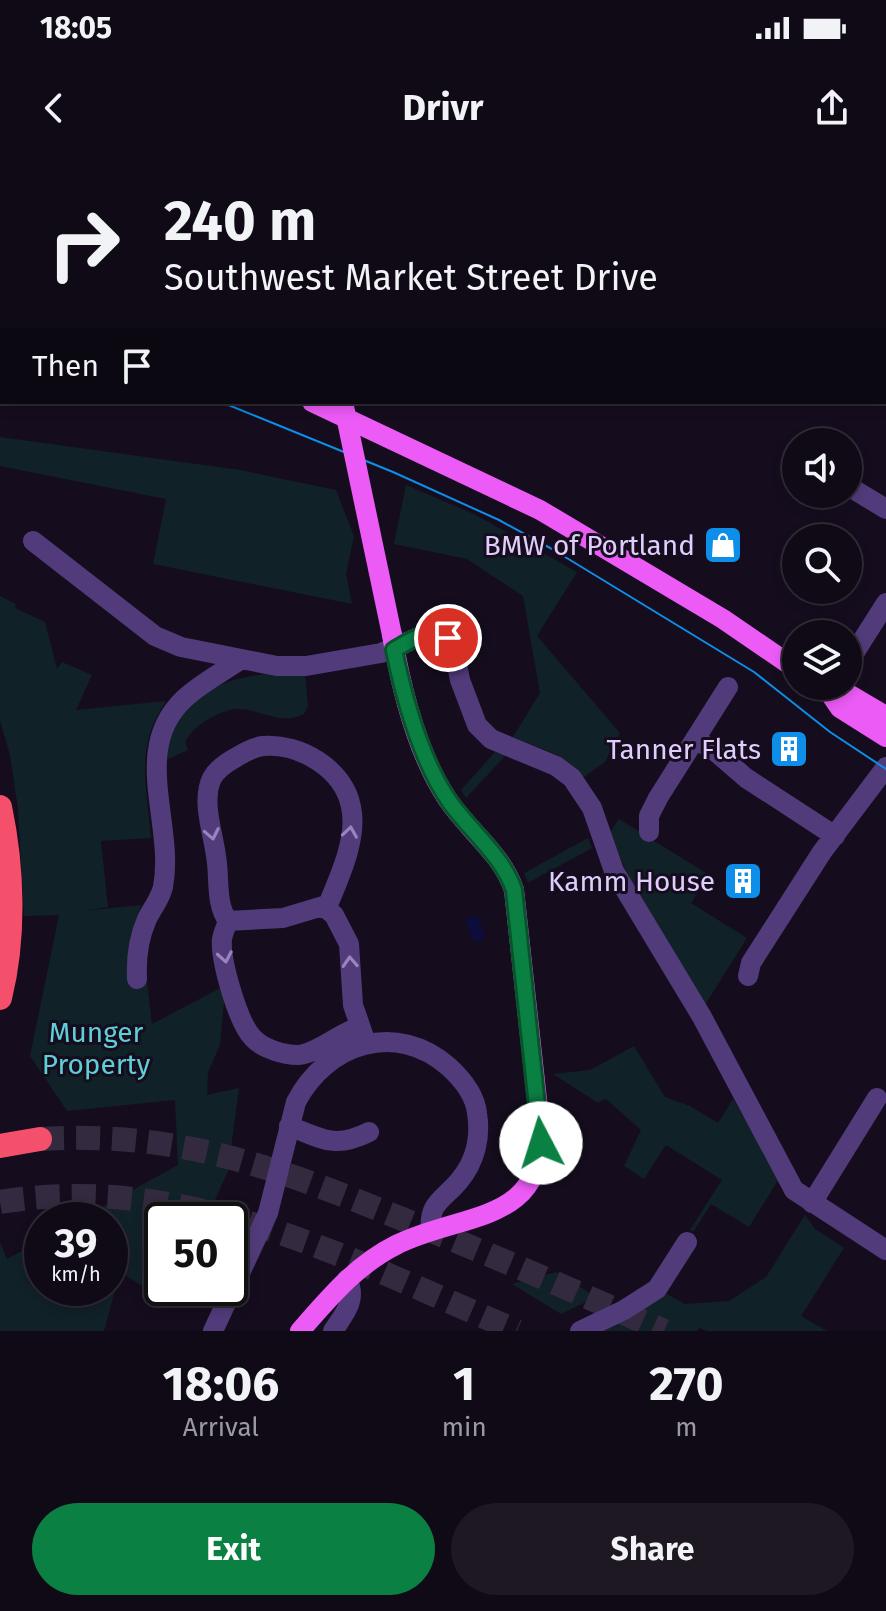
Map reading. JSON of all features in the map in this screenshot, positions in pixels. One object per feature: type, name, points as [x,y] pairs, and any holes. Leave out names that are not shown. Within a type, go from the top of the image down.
[{"type":"highway","points":[[0,807],[11,884],[9,941],[0,998]]},
{"type":"highway","points":[[0,1146],[40,1139]]},
{"type":"main road","points":[[316,404],[540,510],[723,619],[782,659]]},
{"type":"main road","points":[[300,1331],[347,1279],[370,1260],[431,1231],[492,1211],[523,1193],[538,1169],[541,1135],[514,890],[503,866],[443,790],[409,709],[343,404]]},
{"type":"main road","points":[[835,700],[840,708],[886,737]]},
{"type":"main road","points":[[859,700],[886,716]]},
{"type":"street","points":[[862,494],[886,509]]},
{"type":"street","points":[[33,541],[163,640],[181,647],[277,666],[306,666],[332,663],[421,636],[440,634],[448,638],[477,725],[491,739],[543,759],[572,778],[592,808],[614,871],[702,1017],[794,1190],[886,1250]]},
{"type":"street","points":[[862,641],[886,603]]},
{"type":"street","points":[[137,979],[136,953],[163,885],[163,831],[155,774],[158,748],[166,722],[182,701],[200,685],[240,660]]},
{"type":"street","points":[[649,832],[649,816],[728,687]]},
{"type":"street","points":[[695,739],[716,752],[746,778],[835,836]]},
{"type":"street","points":[[327,907],[351,836],[352,808],[331,770],[293,750],[264,746],[223,765],[209,787],[209,816],[221,907],[228,921],[222,943],[245,1028],[256,1041],[286,1054],[305,1054],[348,1030],[408,1046],[438,1057],[469,1090],[477,1108],[479,1135],[476,1150],[459,1181],[436,1204],[429,1216],[431,1231]]},
{"type":"street","points":[[748,976],[751,963],[835,836],[886,767]]},
{"type":"street","points":[[228,921],[283,918],[318,906],[327,907],[349,944],[352,997],[363,1035]]},
{"type":"street","points":[[213,1331],[268,1213],[296,1102],[317,1071],[363,1035]]},
{"type":"street","points":[[812,1203],[877,1098]]},
{"type":"street","points":[[289,1126],[329,1141],[350,1142],[369,1132]]},
{"type":"street","points":[[580,1331],[624,1310],[657,1289],[687,1242]]},
{"type":"street","points":[[333,1331],[351,1301],[352,1287],[347,1279]]},
{"type":"green space","points":[[0,437],[240,470],[336,490],[354,536],[346,574],[352,604],[153,564],[166,499],[0,466]]},
{"type":"green space","points":[[406,485],[474,514],[577,572],[537,636],[620,733],[605,762],[581,779],[558,755],[513,737],[540,693],[523,596],[467,559],[394,544]]},
{"type":"green space","name":"Munger Property","points":[[0,596],[16,604],[15,608],[45,622],[57,669],[62,662],[92,675],[76,710],[166,701],[156,718],[146,751],[151,838],[101,841],[108,907],[82,911],[141,905],[130,953],[130,984],[147,982],[152,1024],[228,984],[232,997],[224,1003],[220,1045],[208,1072],[207,1095],[239,1088],[228,1171],[214,1202],[144,1202],[144,1287],[128,1277],[128,1202],[111,1202],[178,1165],[175,1100],[67,1111],[30,1056],[59,915],[24,916],[18,809],[10,755],[0,721]]},
{"type":"green space","points":[[266,674],[305,675],[308,706],[304,714],[287,718],[246,710],[225,711],[192,732],[185,742],[188,750],[164,761],[177,724],[198,698],[227,682]]},
{"type":"green space","points":[[495,752],[506,755],[466,798],[461,790]]},
{"type":"green space","points":[[619,819],[709,875],[691,903],[747,938],[705,1005],[629,877],[609,834]]},
{"type":"green space","points":[[588,838],[592,848],[528,883],[524,873]]},
{"type":"green space","points":[[634,1046],[665,1097],[690,1106],[718,1123],[733,1099],[780,1177],[749,1227],[711,1204],[693,1232],[690,1230],[722,1180],[666,1145],[644,1179],[624,1166],[641,1130],[606,1099],[598,1103],[553,1074],[590,1070]]},
{"type":"green space","points":[[805,1215],[815,1229],[844,1248],[801,1316],[827,1331],[707,1331],[699,1328],[697,1331],[592,1331],[665,1293],[685,1304],[729,1301],[766,1277]]},
{"type":"green space","points":[[0,1242],[7,1259],[24,1250],[24,1306],[111,1306],[104,1331],[0,1331]]},
{"type":"green space","points":[[556,1272],[596,1297],[561,1314],[512,1284]]},
{"type":"shaded area","points":[[471,916],[479,917],[485,938],[479,942],[472,940],[466,921]]},
{"type":"tunnel","points":[[40,1139],[143,1141],[237,1159],[327,1189],[452,1239],[664,1331]]},
{"type":"tunnel","points":[[0,1202],[70,1196],[137,1199],[202,1211],[266,1228],[329,1251],[517,1331]]},
{"type":"tram line","points":[[226,404],[393,472],[499,520],[552,549],[754,672],[830,732],[886,769]]},
{"type":"place","name":"BMW of Portland","points":[[723,545]]},
{"type":"place","name":"Tanner Flats","points":[[789,749]]},
{"type":"place","name":"Kamm House","points":[[743,881]]},
{"type":"route","points":[[448,638],[435,633],[421,636],[394,650],[409,709],[443,790],[503,866],[514,890],[541,1143]]}]
